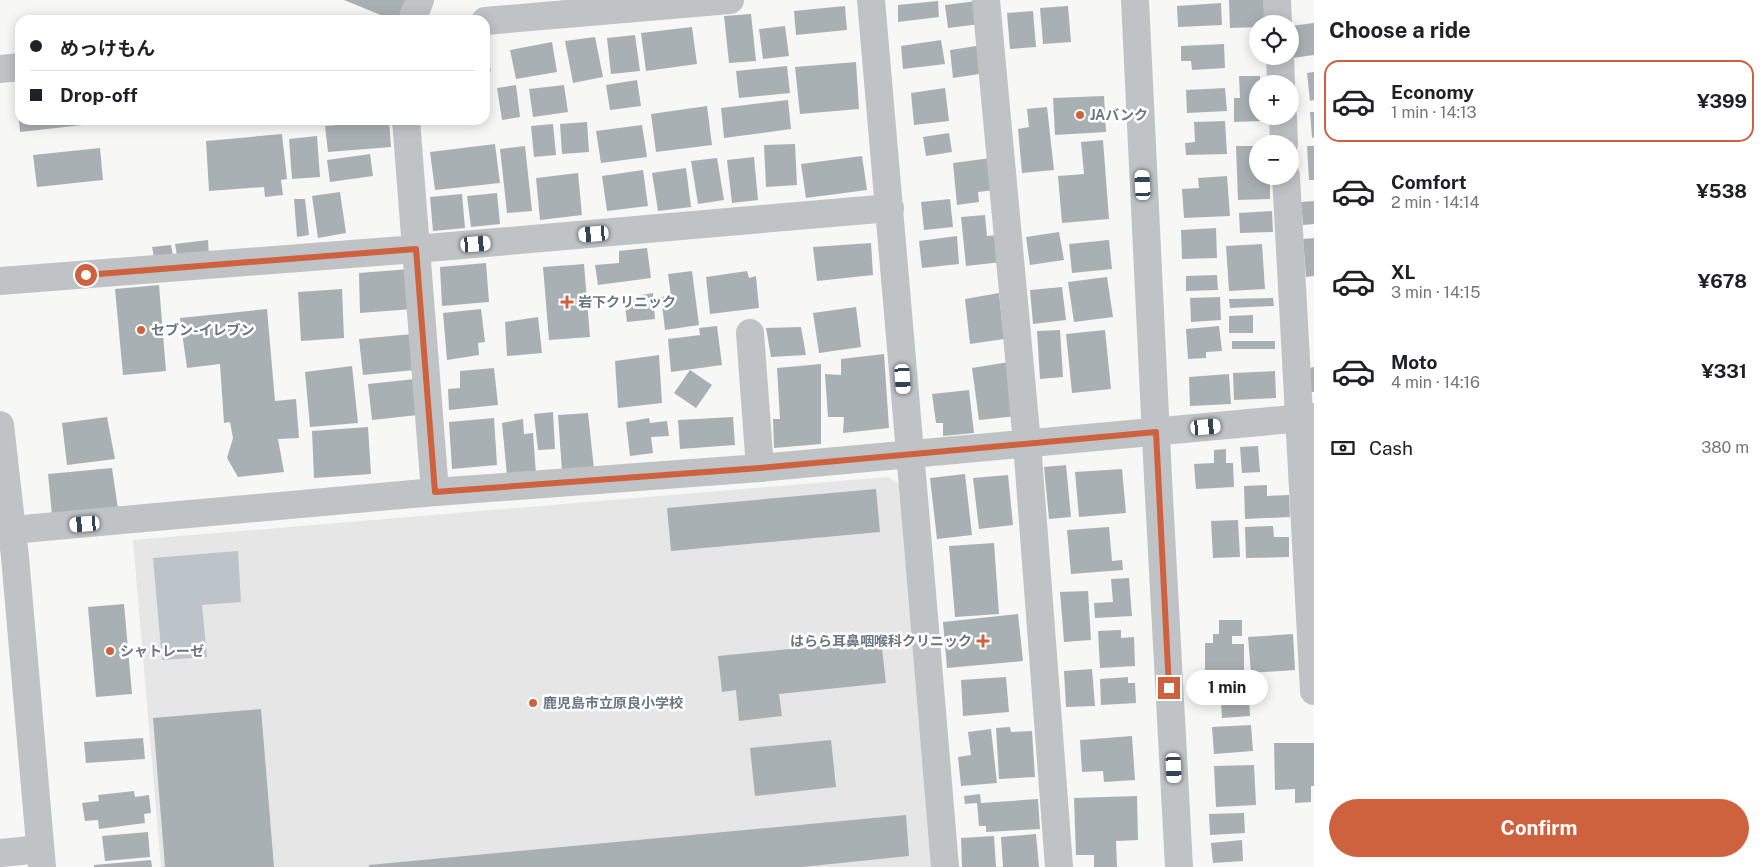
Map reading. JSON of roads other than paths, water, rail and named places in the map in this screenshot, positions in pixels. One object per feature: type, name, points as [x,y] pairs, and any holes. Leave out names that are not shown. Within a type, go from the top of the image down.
[{"type":"street","points":[[414,15],[420,0]]},
{"type":"street","points":[[490,20],[625,5],[730,0]]},
{"type":"street","points":[[871,0],[945,867]]},
{"type":"street","points":[[986,0],[1027,443],[1059,867]]},
{"type":"street","points":[[1135,0],[1179,867]]},
{"type":"street","points":[[1276,0],[1277,15]]},
{"type":"street","points":[[0,69],[15,68]]},
{"type":"street","points":[[406,125],[435,492]]},
{"type":"street","points":[[1287,185],[1307,417],[1314,691]]},
{"type":"street","points":[[0,281],[416,249],[890,208]]},
{"type":"street","points":[[750,333],[760,468]]},
{"type":"street","points":[[6,531],[435,492],[909,455],[1307,417]]},
{"type":"street","points":[[0,425],[6,531],[41,858],[0,853]]},
{"type":"place","name":"JAバンク","points":[[1080,115]]},
{"type":"place","name":"岩下クリニック","points":[[567,302]]},
{"type":"place","name":"セブン-イレブン","points":[[141,330]]},
{"type":"place","name":"はらら耳鼻咽喉科クリニック","points":[[983,641]]},
{"type":"place","name":"シャトレーゼ","points":[[110,651]]},
{"type":"place","name":"鹿児島市立原良小学校","points":[[533,703]]}]
